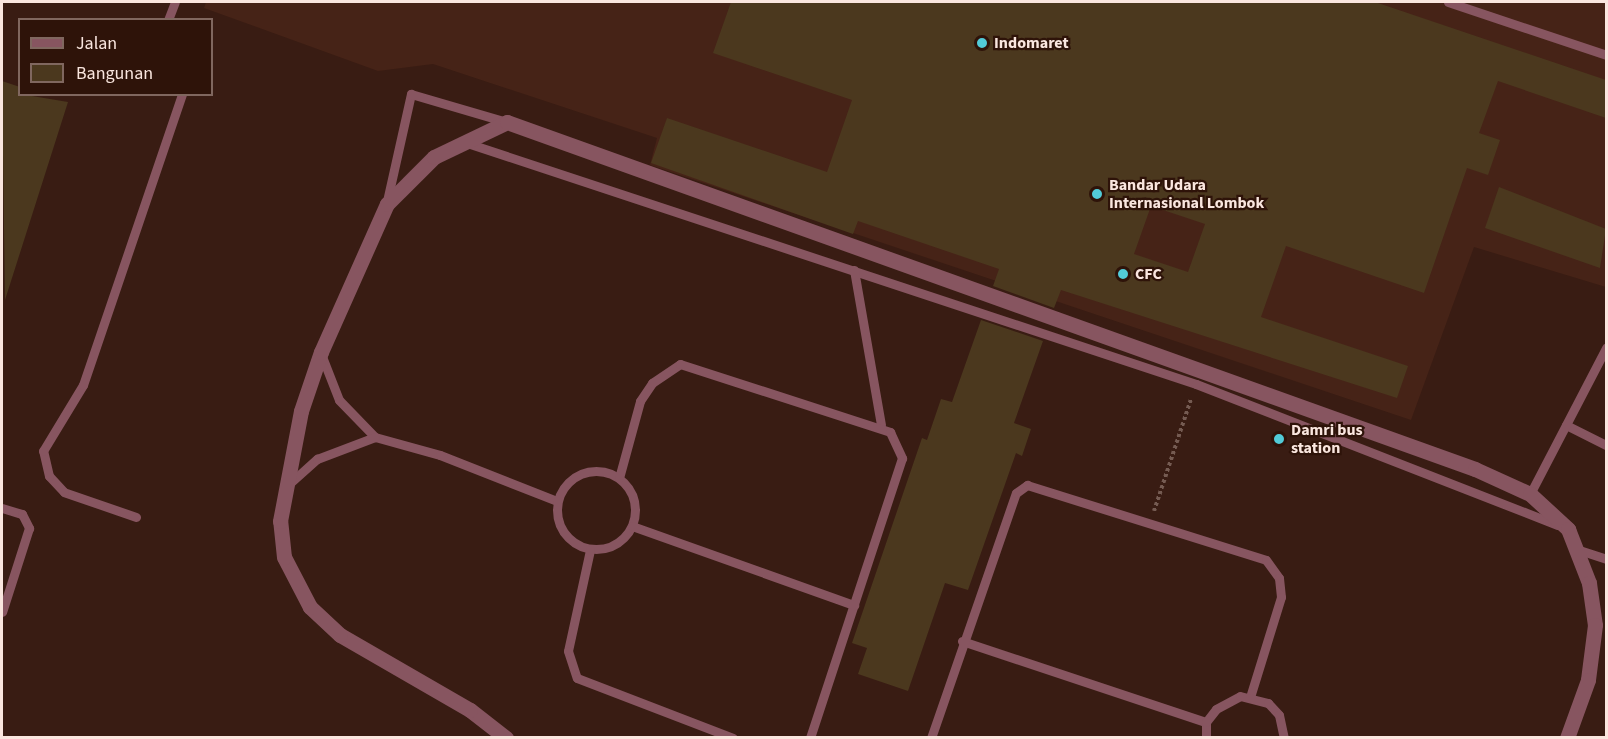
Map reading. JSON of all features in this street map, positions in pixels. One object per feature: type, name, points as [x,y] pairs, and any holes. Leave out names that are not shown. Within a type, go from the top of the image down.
[{"type":"street","points":[[506,738],[470,710],[340,634],[310,607],[284,557],[280,522],[285,488],[321,352],[387,204],[411,176],[459,140],[507,122],[1475,469],[1530,494],[1568,529],[1589,584],[1595,625],[1588,680],[1567,738]]},
{"type":"lane","points":[[169,18],[175,2]]},
{"type":"lane","points":[[1448,2],[1606,55]]},
{"type":"lane","points":[[387,204],[411,94],[507,122]]},
{"type":"lane","points":[[136,517],[64,492],[50,477],[43,451],[82,385],[181,96]]},
{"type":"lane","points":[[459,140],[1196,384],[1568,529]]},
{"type":"lane","points":[[810,738],[902,458],[881,425],[854,270]]},
{"type":"lane","points":[[1530,494],[1606,348]]},
{"type":"lane","points":[[321,352],[339,400],[375,437],[451,458],[557,501]]},
{"type":"lane","points":[[619,478],[640,401],[652,383],[680,364],[881,425]]},
{"type":"lane","points":[[1566,425],[1606,445]]},
{"type":"lane","points":[[285,488],[318,459],[375,437]]},
{"type":"lane","points":[[601,471],[619,478],[636,508],[632,526],[615,544],[590,550],[570,541],[557,523],[557,501],[566,484],[582,473],[601,471]]},
{"type":"lane","points":[[931,738],[962,641],[1020,487],[1247,551],[1266,560],[1279,578],[1278,621],[1250,697]]},
{"type":"lane","points":[[2,508],[22,514],[29,528],[2,612]]},
{"type":"lane","points":[[632,526],[854,605]]},
{"type":"lane","points":[[1576,549],[1606,559]]},
{"type":"lane","points":[[590,550],[568,651],[577,678],[733,738]]},
{"type":"lane","points":[[962,641],[1206,722]]},
{"type":"lane","points":[[1206,738],[1206,722],[1227,701],[1250,697],[1279,715],[1284,738]]},
{"type":"path","points":[[1150,523],[1191,399]]},
{"type":"shaded area","name":"Bandar Udara Internasional Lombok","points":[[206,2],[1606,2],[1606,287],[1474,247],[1411,420],[650,165],[657,138],[433,64],[378,71],[204,8]]},
{"type":"building","name":"Bandar Udara Internasional Lombok","points":[[731,2],[1375,2],[1606,80],[1606,118],[1498,81],[1479,133],[1500,140],[1488,175],[1467,168],[1424,293],[1286,246],[1261,317],[1408,366],[1397,398],[1061,290],[1054,308],[993,286],[999,269],[858,221],[853,234],[651,163],[667,118],[827,172],[852,100],[713,53]],"holes":[[[1151,206],[1205,224],[1188,272],[1134,254]]]},
{"type":"building","points":[[2,81],[18,86],[18,96],[68,102],[5,300]]},
{"type":"building","points":[[1499,187],[1606,229],[1600,268],[1485,228]]},
{"type":"building","points":[[981,320],[1043,341],[1014,423],[1031,429],[1022,456],[1016,453],[968,590],[945,583],[908,691],[858,674],[867,648],[852,643],[922,438],[927,440],[941,399],[952,402]]},
{"type":"place","name":"Indomaret","points":[[982,43]]},
{"type":"place","name":"Bandar Udara Internasional Lombok","points":[[1097,194]]},
{"type":"place","name":"CFC","points":[[1123,274]]},
{"type":"place","name":"Damri bus station","points":[[1279,439]]}]
